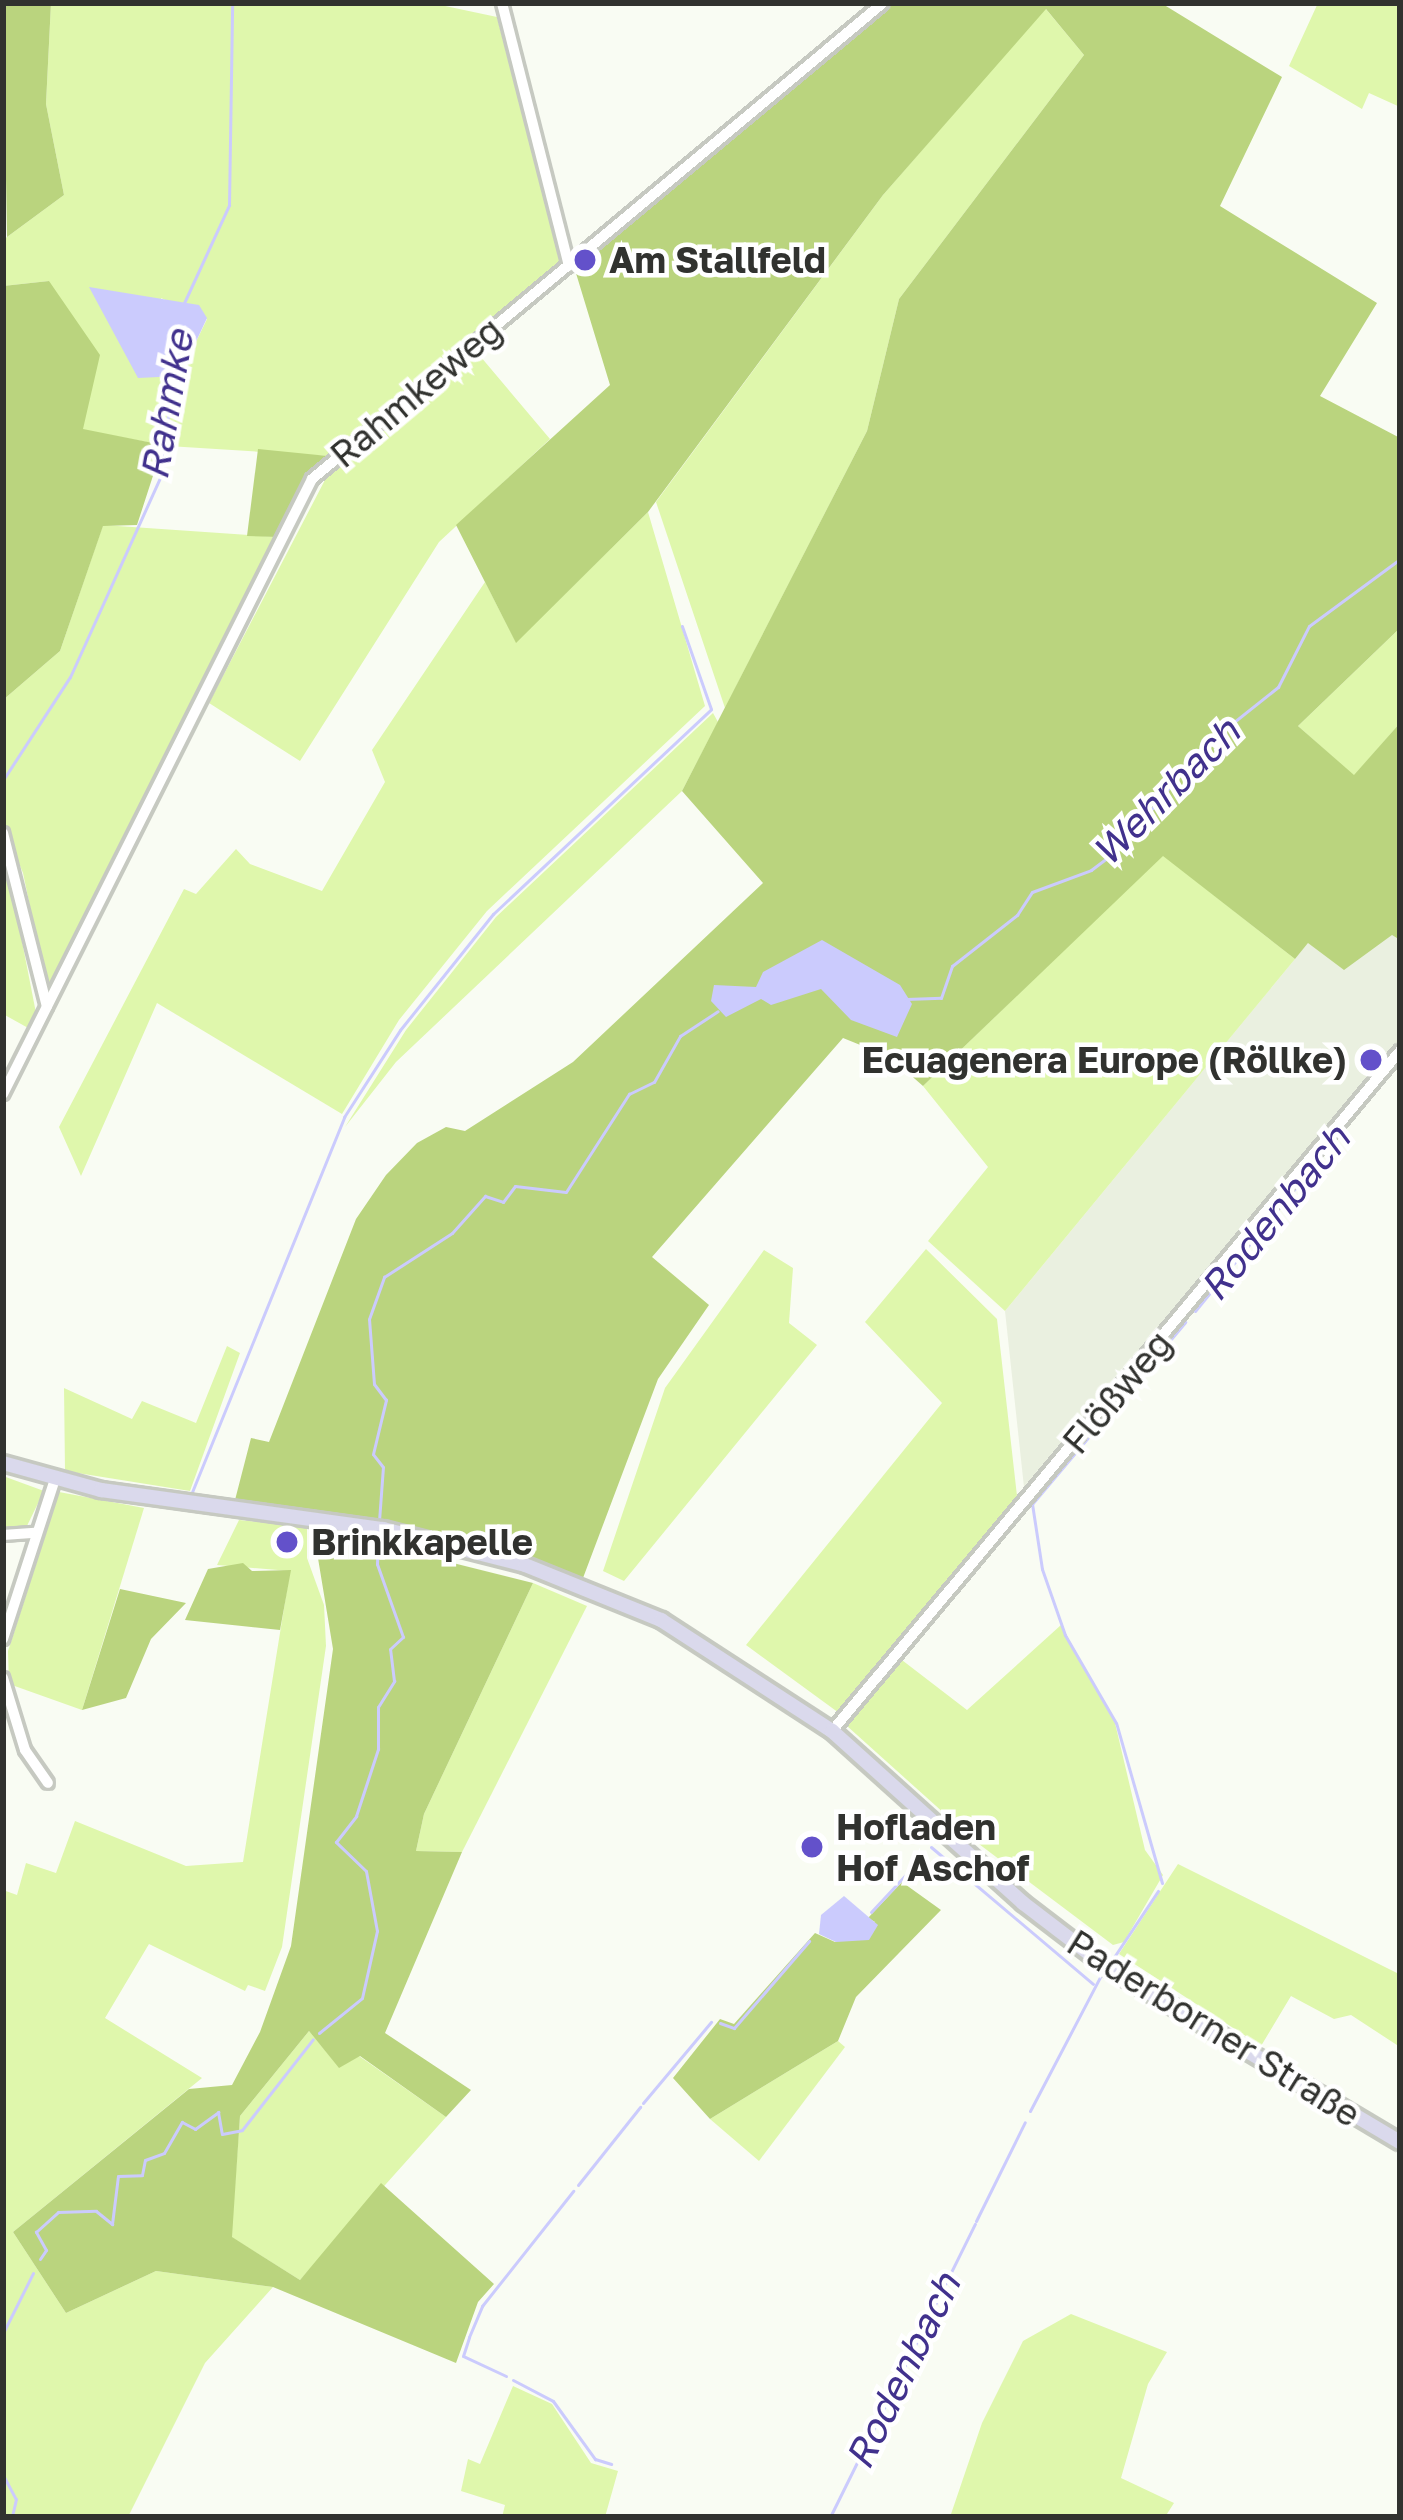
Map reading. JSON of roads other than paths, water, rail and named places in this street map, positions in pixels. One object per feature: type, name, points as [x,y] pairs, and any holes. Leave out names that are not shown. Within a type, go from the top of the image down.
[{"type":"main road","name":"Paderborner Straße","points":[[3,1463],[55,1479],[383,1528],[525,1564],[613,1598],[709,1647],[832,1732],[1023,1904],[1108,1968],[1400,2142]]},
{"type":"street","points":[[502,3],[569,266]]},
{"type":"street","name":"Rahmkeweg","points":[[3,1094],[312,479],[883,3]]},
{"type":"street","points":[[3,833],[47,1007]]},
{"type":"street","name":"Flößweg","points":[[832,1732],[1400,1051]]},
{"type":"street","points":[[3,1639],[55,1479]]},
{"type":"street","points":[[3,1535],[34,1533]]},
{"type":"street","points":[[3,1678],[26,1750],[48,1783]]},
{"type":"water","points":[[89,287],[199,305],[207,318],[180,376],[138,378]]},
{"type":"water","points":[[822,940],[900,985],[912,1004],[897,1037],[851,1020],[821,989],[771,1005],[761,999],[726,1017],[711,1001],[714,985],[756,987],[763,972]]},
{"type":"water","points":[[844,1896],[878,1925],[869,1940],[836,1942],[819,1934],[821,1915]]},
{"type":"waterway","name":"Rahmke","points":[[184,303],[229,205],[232,3]]},
{"type":"waterway","name":"Rahmke","points":[[3,780],[70,677],[162,473],[172,378]]},
{"type":"waterway","name":"Wehrbach","points":[[906,999],[941,998],[952,966],[1017,915],[1032,892],[1091,870],[1121,847],[1200,749],[1278,687],[1309,626],[1400,559]]},
{"type":"waterway","points":[[192,1492],[344,1117],[400,1030],[493,914],[711,709],[682,626]]},
{"type":"waterway","name":"Wehrbach","points":[[379,1521],[383,1467],[373,1454],[386,1400],[374,1384],[369,1319],[384,1277],[452,1233],[485,1196],[503,1202],[515,1186],[566,1192],[629,1094],[654,1082],[680,1036],[718,1011]]},
{"type":"waterway","name":"Rodenbach","points":[[1195,1311],[1400,1060]]},
{"type":"waterway","name":"Rodenbach","points":[[1162,1883],[1116,1723],[1065,1635],[1042,1569],[1032,1504],[1185,1322]]},
{"type":"waterway","name":"Wehrbach","points":[[319,2033],[362,1998],[377,1931],[366,1871],[336,1842],[356,1816],[378,1749],[378,1707],[394,1681],[390,1649],[403,1637],[377,1564],[378,1537]]},
{"type":"waterway","name":"Rodenbach","points":[[931,1847],[1093,1984]]},
{"type":"waterway","name":"Rodenbach","points":[[871,1912],[925,1854]]},
{"type":"waterway","name":"Rodenbach","points":[[1112,1960],[1158,1891]]},
{"type":"waterway","name":"Rodenbach","points":[[720,2023],[734,2028],[809,1941]]},
{"type":"waterway","name":"Rodenbach","points":[[1030,2111],[1101,1975]]},
{"type":"waterway","name":"Rodenbach","points":[[643,2103],[711,2022]]},
{"type":"waterway","name":"Wehrbach","points":[[40,2259],[46,2250],[36,2232],[58,2212],[96,2211],[112,2224],[118,2176],[142,2175],[145,2160],[164,2153],[182,2122],[195,2129],[218,2112],[222,2134],[242,2130],[313,2039]]},
{"type":"waterway","name":"Rodenbach","points":[[578,2185],[640,2107]]},
{"type":"waterway","name":"Rodenbach","points":[[976,2221],[1025,2122]]},
{"type":"waterway","name":"Rodenbach","points":[[506,2376],[463,2356],[469,2337],[482,2306],[573,2191]]},
{"type":"waterway","name":"Rodenbach","points":[[830,2517],[975,2224]]},
{"type":"waterway","name":"Wehrbach","points":[[3,2333],[33,2273]]},
{"type":"waterway","name":"Rodenbach","points":[[513,2380],[553,2401],[595,2459],[611,2464]]},
{"type":"waterway","name":"Wehrbach","points":[[3,2475],[16,2499],[12,2517]]},
{"type":"place","name":"Am Stallfeld","points":[[585,260]]},
{"type":"place","name":"Ecuagenera Europe (Röllke)","points":[[1371,1060]]},
{"type":"place","name":"Brinkkapelle","points":[[287,1542]]},
{"type":"place","name":"Hofladen Hof Aschof","points":[[812,1847]]}]
